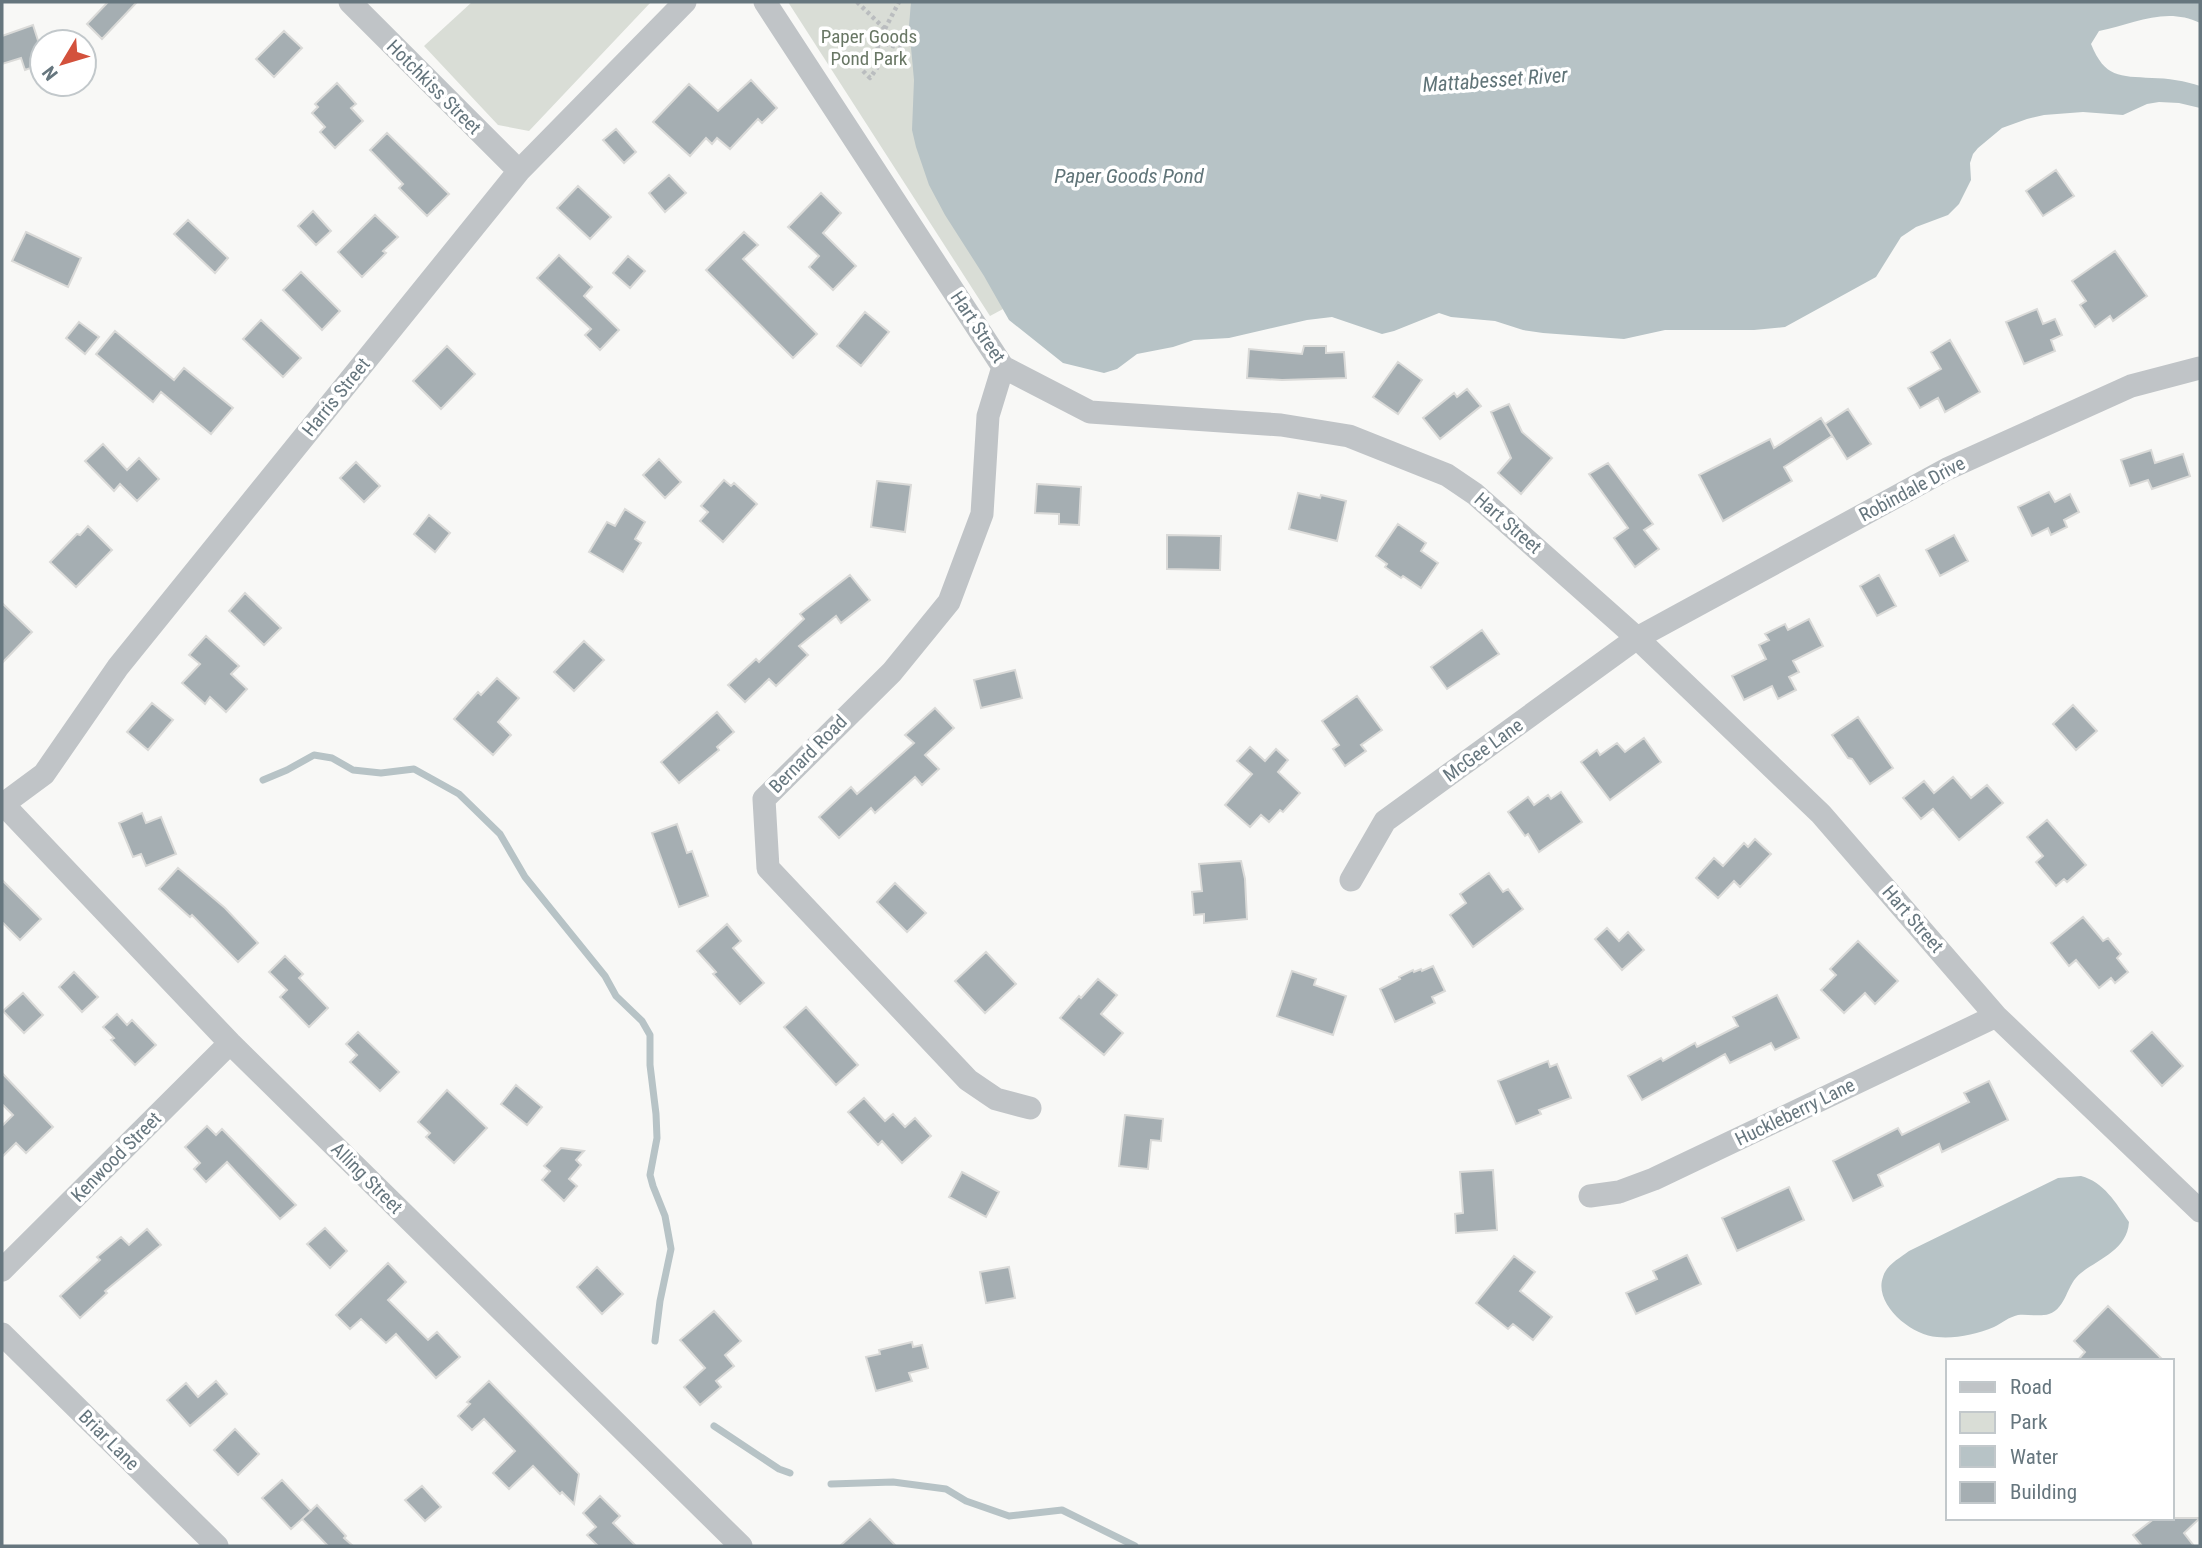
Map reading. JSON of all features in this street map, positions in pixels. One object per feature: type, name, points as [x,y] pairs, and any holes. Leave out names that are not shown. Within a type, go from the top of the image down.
[{"type":"street","name":"Hotchkiss Street","points":[[350,2],[519,171]]},
{"type":"street","name":"Harris Street","points":[[2,804],[44,775],[118,667],[519,171],[685,2]]},
{"type":"street","name":"Hart Street","points":[[765,2],[1003,367],[1090,412],[1281,425],[1349,436],[1419,462],[1447,475],[1475,494],[1637,638],[1821,814],[1996,1016],[2200,1211]]},
{"type":"street","name":"Bernard Road","points":[[1003,367],[988,416],[982,513],[949,602],[892,672],[764,799],[768,869],[968,1080],[996,1099],[1030,1108]]},
{"type":"street","name":"Robindale Drive","points":[[1637,638],[1947,469],[2131,386],[2200,368]]},
{"type":"street","name":"McGee Lane","points":[[1351,880],[1385,821],[1637,638]]},
{"type":"street","name":"Alling Street","points":[[2,804],[230,1043],[741,1546]]},
{"type":"street","name":"Huckleberry Lane","points":[[1590,1196],[1619,1192],[1654,1179],[1996,1016]]},
{"type":"street","name":"Kenwood Street","points":[[2,1270],[230,1043]]},
{"type":"street","name":"Briar Lane","points":[[2,1334],[217,1546]]},
{"type":"path","points":[[858,2],[886,30]]},
{"type":"path","points":[[863,71],[870,78],[877,68],[878,42],[899,2]]},
{"type":"path","points":[[878,42],[904,48]]},
{"type":"green space","points":[[472,2],[651,2],[529,131],[498,125],[424,46]]},
{"type":"green space","name":"Paper Goods Pond Park","points":[[788,2],[912,2],[1003,309],[990,316]]},
{"type":"water","name":"Paper Goods Pond","points":[[911,2],[2200,2],[2200,23],[2175,16],[2150,18],[2099,31],[2091,44],[2102,63],[2114,73],[2176,80],[2200,86],[2200,108],[2159,102],[2147,104],[2123,115],[2083,112],[2044,115],[2002,128],[1973,154],[1970,163],[1971,180],[1959,204],[1948,215],[1916,227],[1901,237],[1876,277],[1785,327],[1754,330],[1665,330],[1624,339],[1543,333],[1495,321],[1451,317],[1439,313],[1382,334],[1332,317],[1229,338],[1194,340],[1137,354],[1117,369],[1104,373],[1063,363],[1009,320],[929,185],[912,130],[914,80],[909,26]]},
{"type":"water","points":[[2081,1176],[2096,1183],[2109,1194],[2129,1222],[2123,1240],[2076,1278],[2055,1311],[2042,1315],[2018,1315],[1980,1332],[1944,1337],[1917,1331],[1906,1325],[1889,1308],[1881,1287],[1883,1277],[1890,1265],[1909,1251],[2058,1178]]},
{"type":"building","points":[[108,2],[137,2],[102,39],[98,35],[98,28],[91,28],[87,24]]},
{"type":"building","points":[[33,25],[34,28],[28,28],[28,69],[25,70],[21,58],[2,64],[2,36]]},
{"type":"building","points":[[284,31],[302,48],[274,77],[256,59]]},
{"type":"building","points":[[751,80],[777,108],[762,123],[758,119],[730,149],[717,138],[712,144],[706,138],[690,156],[653,122],[689,84],[718,111]]},
{"type":"building","points":[[337,83],[356,104],[351,108],[363,121],[335,148],[320,132],[325,127],[312,113],[318,107],[315,104]]},
{"type":"building","points":[[616,129],[636,152],[624,163],[603,140]]},
{"type":"building","points":[[387,133],[449,194],[427,216],[399,188],[403,184],[370,150]]},
{"type":"building","points":[[2056,170],[2074,196],[2043,216],[2026,191]]},
{"type":"building","points":[[669,175],[686,193],[665,212],[649,193]]},
{"type":"building","points":[[578,186],[611,217],[590,239],[557,208]]},
{"type":"building","points":[[821,193],[841,213],[823,233],[856,266],[833,290],[809,267],[819,256],[788,227]]},
{"type":"building","points":[[313,211],[331,231],[316,245],[298,226]]},
{"type":"building","points":[[375,215],[398,237],[362,277],[338,252]]},
{"type":"building","points":[[188,220],[228,258],[215,273],[174,234]]},
{"type":"building","points":[[26,232],[81,258],[68,287],[12,261]]},
{"type":"building","points":[[744,232],[758,245],[743,259],[817,334],[793,358],[706,270]]},
{"type":"building","points":[[2115,251],[2147,296],[2113,321],[2110,316],[2095,327],[2080,305],[2086,301],[2072,281]]},
{"type":"building","points":[[559,255],[592,287],[584,296],[619,330],[600,350],[585,335],[591,329],[537,278]]},
{"type":"building","points":[[628,256],[645,271],[630,288],[613,273]]},
{"type":"building","points":[[301,272],[340,311],[322,330],[283,290]]},
{"type":"building","points":[[2037,309],[2043,324],[2055,319],[2062,335],[2051,340],[2055,351],[2024,364],[2006,322]]},
{"type":"building","points":[[865,312],[889,332],[861,366],[837,346]]},
{"type":"building","points":[[261,320],[301,358],[283,377],[243,339]]},
{"type":"building","points":[[79,322],[99,337],[85,354],[66,338]]},
{"type":"building","points":[[115,331],[174,380],[184,368],[233,408],[211,434],[161,392],[153,402],[96,354]]},
{"type":"building","points":[[1950,340],[1980,392],[1945,412],[1938,398],[1920,408],[1908,388],[1941,369],[1931,352]]},
{"type":"building","points":[[447,346],[475,374],[441,409],[413,381]]},
{"type":"building","points":[[1304,346],[1326,346],[1326,353],[1344,352],[1346,378],[1247,378],[1249,349],[1302,354]]},
{"type":"building","points":[[1398,362],[1422,380],[1398,414],[1373,397]]},
{"type":"building","points":[[1467,389],[1481,406],[1440,439],[1423,418],[1454,393],[1457,397]]},
{"type":"building","points":[[1509,404],[1522,432],[1552,458],[1521,494],[1498,473],[1511,458],[1491,412]]},
{"type":"building","points":[[1848,409],[1871,444],[1847,459],[1825,424]]},
{"type":"building","points":[[1821,418],[1832,436],[1784,467],[1792,481],[1723,521],[1699,475],[1770,439],[1774,448]]},
{"type":"building","points":[[103,444],[127,470],[139,458],[159,479],[137,501],[120,484],[114,491],[85,461]]},
{"type":"building","points":[[2151,450],[2155,463],[2183,454],[2190,476],[2152,489],[2148,480],[2130,486],[2121,460]]},
{"type":"building","points":[[659,459],[681,482],[665,498],[643,475]]},
{"type":"building","points":[[356,462],[380,486],[364,502],[340,478]]},
{"type":"building","points":[[1608,463],[1653,524],[1644,530],[1659,549],[1635,567],[1614,538],[1628,528],[1589,474]]},
{"type":"building","points":[[724,480],[731,486],[734,483],[757,504],[723,542],[700,521],[708,512],[701,506]]},
{"type":"building","points":[[877,481],[911,485],[905,532],[871,527]]},
{"type":"building","points":[[1037,484],[1081,487],[1079,525],[1059,524],[1059,514],[1035,513]]},
{"type":"building","points":[[2049,492],[2055,502],[2070,494],[2079,512],[2064,520],[2067,527],[2051,535],[2048,528],[2032,536],[2018,507]]},
{"type":"building","points":[[1298,493],[1346,501],[1337,541],[1289,529]]},
{"type":"building","points":[[625,509],[645,522],[635,539],[641,543],[623,572],[589,552],[607,522],[615,526]]},
{"type":"building","points":[[429,515],[450,533],[435,552],[414,534]]},
{"type":"building","points":[[1398,524],[1426,543],[1421,551],[1438,563],[1421,588],[1385,567],[1387,564],[1376,556]]},
{"type":"building","points":[[88,526],[112,550],[76,587],[50,562]]},
{"type":"building","points":[[1167,535],[1221,536],[1220,570],[1167,569]]},
{"type":"building","points":[[1954,535],[1968,561],[1940,576],[1926,550]]},
{"type":"building","points":[[850,575],[870,600],[841,623],[836,616],[799,646],[808,655],[776,686],[769,679],[745,702],[728,685],[756,659],[759,662],[804,619],[800,614]]},
{"type":"building","points":[[1879,575],[1896,606],[1877,616],[1860,586]]},
{"type":"building","points":[[245,593],[281,628],[264,645],[229,611]]},
{"type":"building","points":[[2,603],[32,632],[2,663]]},
{"type":"building","points":[[1809,619],[1823,646],[1793,661],[1799,672],[1789,677],[1796,690],[1778,699],[1772,686],[1744,700],[1732,676],[1766,659],[1759,645],[1769,640],[1765,634],[1785,624],[1788,630]]},
{"type":"building","points":[[1482,630],[1499,654],[1447,689],[1431,667]]},
{"type":"building","points":[[206,636],[239,666],[231,674],[247,689],[226,712],[210,697],[205,704],[182,683],[200,664],[189,655]]},
{"type":"building","points":[[584,641],[604,660],[574,691],[554,672]]},
{"type":"building","points":[[1015,670],[1022,698],[981,708],[974,680]]},
{"type":"building","points":[[497,678],[519,698],[498,722],[511,735],[493,755],[454,719],[478,692],[481,695]]},
{"type":"building","points":[[1357,696],[1382,730],[1361,745],[1366,751],[1345,766],[1333,749],[1339,745],[1322,721]]},
{"type":"building","points":[[152,703],[173,720],[148,750],[127,732]]},
{"type":"building","points":[[2073,705],[2097,731],[2076,750],[2053,724]]},
{"type":"building","points":[[935,708],[954,728],[925,755],[939,769],[922,785],[915,777],[875,813],[871,808],[839,838],[819,817],[851,787],[857,794],[914,743],[905,735]]},
{"type":"building","points":[[717,712],[734,732],[717,747],[719,750],[679,783],[661,762]]},
{"type":"building","points":[[1858,717],[1893,768],[1870,784],[1832,735]]},
{"type":"building","points":[[1644,738],[1661,762],[1610,800],[1581,762],[1597,750],[1600,755],[1617,743],[1625,752]]},
{"type":"building","points":[[1250,747],[1265,761],[1276,749],[1288,760],[1278,772],[1300,793],[1283,812],[1280,810],[1269,822],[1261,815],[1250,827],[1225,805],[1252,774],[1237,761]]},
{"type":"building","points":[[1953,777],[1971,798],[1987,785],[2003,803],[1959,840],[1933,809],[1921,819],[1903,798],[1924,781],[1934,793]]},
{"type":"building","points":[[1561,792],[1582,822],[1539,852],[1528,834],[1525,836],[1508,812],[1528,797],[1534,805],[1548,795],[1551,799]]},
{"type":"building","points":[[142,813],[146,823],[161,817],[176,854],[146,866],[141,854],[133,857],[119,823]]},
{"type":"building","points":[[2047,820],[2086,865],[2067,882],[2064,879],[2056,886],[2036,862],[2043,856],[2027,837]]},
{"type":"building","points":[[677,824],[687,853],[692,851],[708,896],[679,907],[652,833]]},
{"type":"building","points":[[1755,839],[1771,854],[1740,887],[1734,881],[1718,898],[1696,878],[1714,858],[1723,866],[1744,843],[1748,847]]},
{"type":"building","points":[[1241,861],[1245,879],[1247,919],[1204,923],[1204,914],[1194,915],[1192,892],[1202,891],[1199,864]]},
{"type":"building","points":[[178,868],[225,908],[258,943],[238,962],[192,915],[190,917],[159,889]]},
{"type":"building","points":[[1489,873],[1503,892],[1508,889],[1523,909],[1473,947],[1450,915],[1466,903],[1460,894]]},
{"type":"building","points":[[2,880],[41,919],[20,940],[2,922]]},
{"type":"building","points":[[895,883],[926,913],[907,932],[877,902]]},
{"type":"building","points":[[2083,917],[2103,941],[2108,938],[2121,954],[2117,958],[2128,972],[2115,983],[2111,978],[2099,988],[2076,960],[2069,966],[2051,943]]},
{"type":"building","points":[[727,924],[741,941],[733,948],[764,983],[740,1004],[697,951]]},
{"type":"building","points":[[1607,928],[1619,941],[1628,932],[1644,950],[1622,970],[1595,939]]},
{"type":"building","points":[[1858,941],[1898,981],[1875,1004],[1865,993],[1844,1013],[1821,990],[1836,975],[1830,969]]},
{"type":"building","points":[[986,952],[1016,984],[985,1013],[955,981]]},
{"type":"building","points":[[285,956],[303,974],[299,978],[328,1008],[309,1027],[280,997],[287,990],[269,972]]},
{"type":"building","points":[[1433,966],[1445,991],[1432,997],[1435,1003],[1395,1022],[1380,989],[1413,970],[1422,971]]},
{"type":"building","points":[[1292,971],[1316,979],[1314,985],[1346,996],[1333,1035],[1277,1016]]},
{"type":"building","points":[[74,972],[98,997],[82,1012],[59,987]]},
{"type":"building","points":[[1098,979],[1117,995],[1101,1014],[1123,1033],[1104,1055],[1060,1018]]},
{"type":"building","points":[[23,993],[43,1015],[24,1033],[3,1011]]},
{"type":"building","points":[[1777,995],[1799,1038],[1775,1050],[1771,1043],[1730,1063],[1725,1054],[1642,1100],[1628,1076],[1661,1058],[1663,1061],[1695,1043],[1697,1047],[1738,1026],[1733,1017]]},
{"type":"building","points":[[806,1007],[858,1065],[836,1085],[784,1027]]},
{"type":"building","points":[[117,1014],[127,1025],[132,1020],[156,1045],[135,1065],[111,1040],[114,1038],[103,1027]]},
{"type":"building","points":[[358,1032],[399,1072],[380,1091],[350,1062],[357,1055],[346,1044]]},
{"type":"building","points":[[2152,1032],[2183,1066],[2162,1086],[2131,1051]]},
{"type":"building","points":[[1548,1061],[1550,1067],[1557,1064],[1571,1098],[1539,1110],[1541,1114],[1516,1124],[1498,1081]]},
{"type":"building","points":[[2,1073],[53,1127],[26,1153],[16,1143],[2,1157],[2,1126],[13,1115],[2,1104]]},
{"type":"building","points":[[1989,1081],[2008,1120],[1942,1152],[1939,1144],[1878,1175],[1883,1186],[1853,1201],[1833,1161],[1898,1128],[1902,1135],[1969,1102],[1964,1093]]},
{"type":"building","points":[[516,1085],[542,1107],[527,1125],[501,1104]]},
{"type":"building","points":[[447,1090],[487,1128],[454,1163],[426,1137],[430,1133],[418,1122]]},
{"type":"building","points":[[864,1098],[885,1121],[893,1114],[905,1127],[915,1118],[931,1136],[902,1163],[882,1141],[878,1145],[848,1112]]},
{"type":"building","points":[[1125,1115],[1163,1119],[1161,1141],[1151,1140],[1148,1169],[1119,1166]]},
{"type":"building","points":[[207,1126],[216,1135],[222,1129],[296,1205],[280,1219],[227,1162],[206,1182],[194,1169],[200,1163],[185,1147]]},
{"type":"building","points":[[561,1148],[584,1151],[576,1160],[581,1165],[569,1179],[577,1186],[564,1201],[542,1180],[550,1171],[544,1166]]},
{"type":"building","points":[[1493,1170],[1497,1230],[1456,1233],[1455,1214],[1463,1213],[1460,1172]]},
{"type":"building","points":[[962,1172],[999,1192],[986,1217],[949,1197]]},
{"type":"building","points":[[1789,1187],[1804,1220],[1737,1251],[1722,1218]]},
{"type":"building","points":[[325,1228],[347,1251],[330,1268],[307,1244]]},
{"type":"building","points":[[147,1229],[161,1245],[105,1291],[107,1293],[80,1318],[60,1296],[100,1260],[97,1257],[121,1237],[129,1245]]},
{"type":"building","points":[[1687,1255],[1701,1284],[1636,1314],[1626,1293],[1657,1279],[1653,1271]]},
{"type":"building","points":[[1514,1256],[1535,1272],[1520,1291],[1552,1317],[1533,1340],[1513,1324],[1508,1329],[1476,1303]]},
{"type":"building","points":[[388,1263],[406,1282],[388,1300],[428,1340],[437,1332],[460,1357],[436,1378],[396,1334],[386,1343],[361,1319],[350,1329],[336,1315]]},
{"type":"building","points":[[597,1267],[623,1294],[602,1314],[577,1287]]},
{"type":"building","points":[[1009,1267],[1015,1298],[986,1303],[980,1272]]},
{"type":"building","points":[[2108,1306],[2162,1359],[2079,1359],[2085,1352],[2074,1341]]},
{"type":"building","points":[[714,1311],[741,1341],[725,1355],[734,1366],[716,1381],[721,1387],[700,1405],[684,1387],[705,1368],[680,1340]]},
{"type":"building","points":[[912,1342],[913,1347],[922,1345],[928,1368],[909,1373],[912,1381],[876,1391],[866,1357],[880,1354],[879,1350]]},
{"type":"building","points":[[216,1381],[227,1394],[190,1426],[167,1400],[186,1383],[198,1397]]},
{"type":"building","points":[[489,1381],[579,1474],[574,1504],[562,1492],[560,1494],[533,1466],[509,1489],[493,1473],[515,1451],[484,1419],[472,1430],[458,1416],[470,1404],[467,1402]]},
{"type":"building","points":[[235,1429],[259,1454],[238,1475],[214,1450]]},
{"type":"building","points":[[282,1480],[311,1511],[291,1529],[262,1498]]},
{"type":"building","points":[[422,1486],[441,1507],[425,1521],[405,1500]]},
{"type":"building","points":[[600,1496],[620,1516],[613,1523],[636,1546],[598,1546],[587,1535],[596,1527],[583,1513]]},
{"type":"building","points":[[317,1505],[353,1546],[328,1546],[302,1519]]},
{"type":"building","points":[[2200,1518],[2184,1533],[2194,1546],[2142,1546],[2133,1535],[2152,1520]]},
{"type":"building","points":[[870,1519],[896,1546],[840,1546]]},
{"type":"waterway","points":[[263,780],[314,755],[332,758],[353,770],[381,773],[414,769],[459,794],[500,834],[525,877],[605,976],[616,996],[642,1021],[650,1035],[650,1065],[656,1114],[657,1138],[650,1175],[665,1216],[671,1249],[655,1341]]},
{"type":"waterway","points":[[714,1426],[779,1469],[790,1473]]},
{"type":"waterway","points":[[831,1484],[893,1482],[946,1489],[966,1501],[1009,1516],[1062,1510],[1135,1546]]},
{"type":"water label","name":"Mattabesset River","points":[[1495,80]]}]
